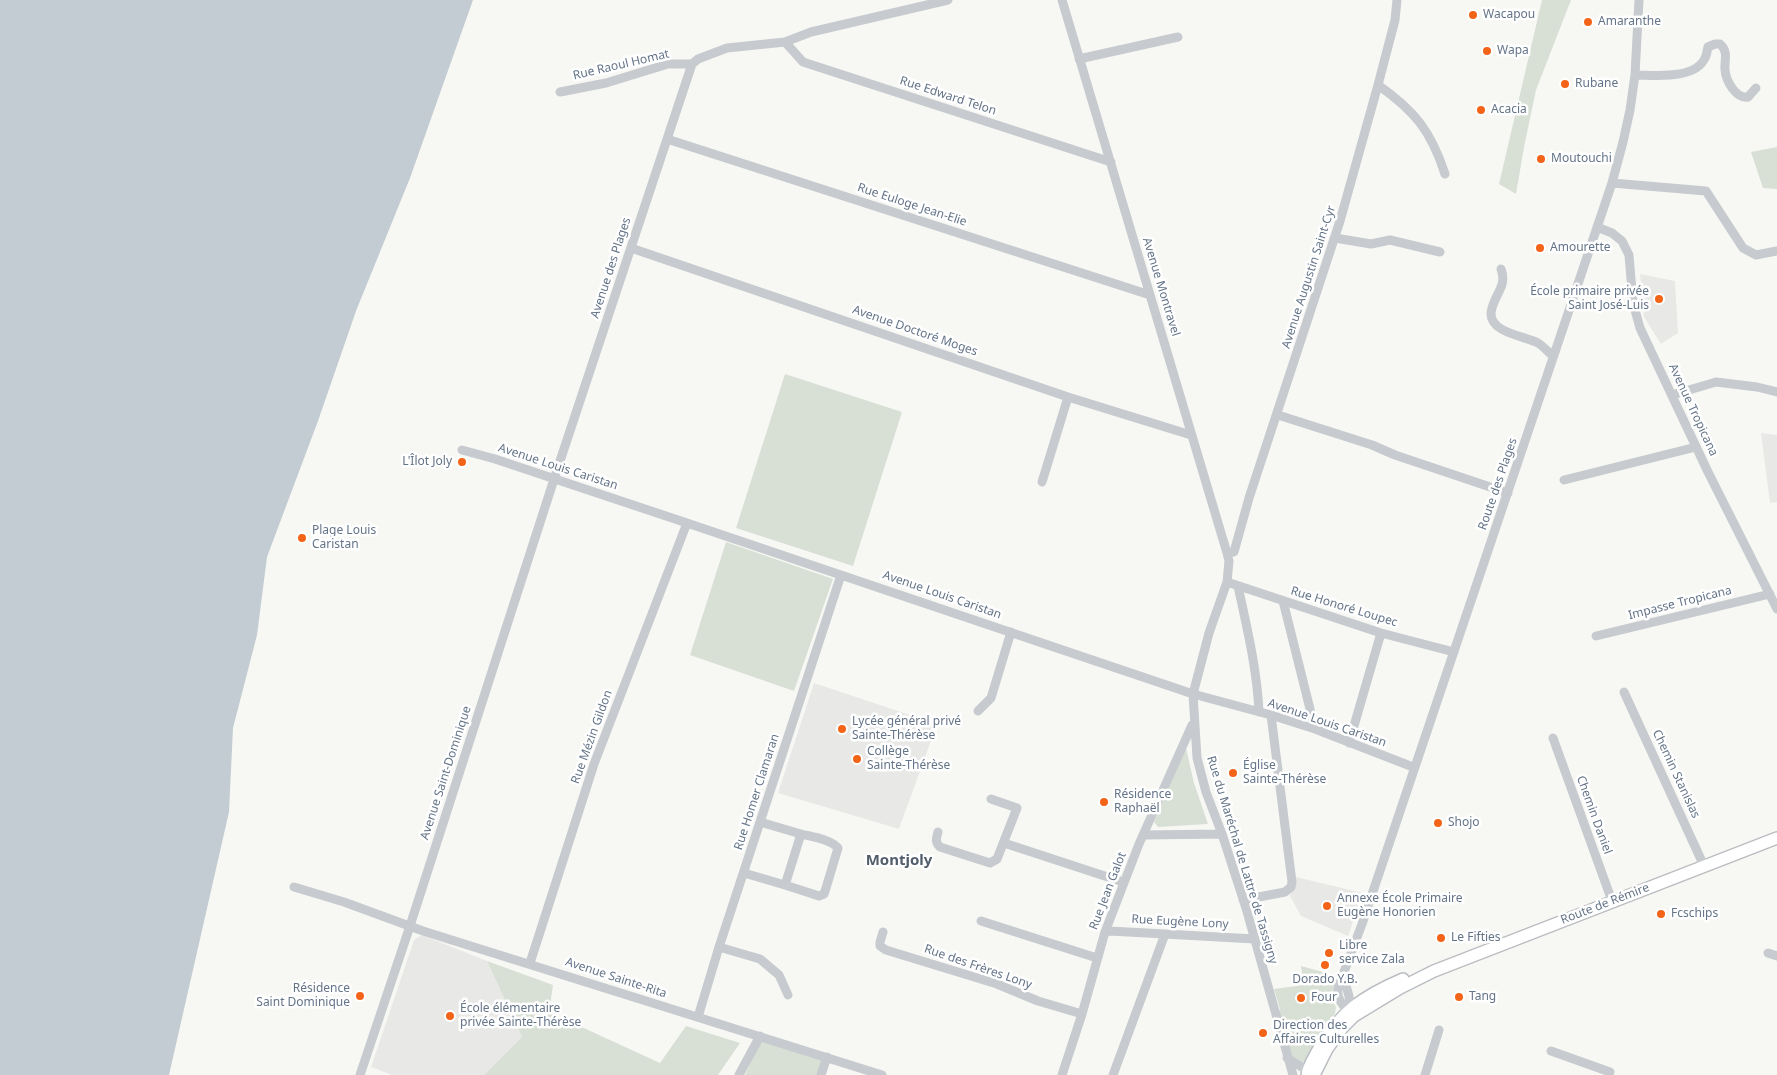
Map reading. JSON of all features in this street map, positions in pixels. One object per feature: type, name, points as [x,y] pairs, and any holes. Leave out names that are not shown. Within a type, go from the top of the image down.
[{"type":"main road","name":"Route de Rémire","points":[[1352,1013],[1434,971],[1777,838]]},
{"type":"main road","name":"Route de Rémire","points":[[1309,1074],[1326,1035],[1352,1013],[1369,995],[1416,974],[1434,971]]},
{"type":"street","name":"Rue Raoul Homat","points":[[560,92],[606,82],[668,64],[692,64],[698,59],[727,48],[785,42],[811,32],[948,0]]},
{"type":"street","name":"Avenue Montravel","points":[[1062,0],[1227,553],[1227,582]]},
{"type":"street","name":"Avenue Augustin Saint-Cyr","points":[[1227,553],[1234,552],[1249,498],[1278,416],[1334,238],[1378,85],[1395,20],[1397,0]]},
{"type":"street","name":"Route des Plages","points":[[1352,1013],[1340,1000],[1337,993],[1612,183],[1623,142],[1635,75],[1639,0]]},
{"type":"street","points":[[1079,59],[1178,37]]},
{"type":"street","name":"Rue Edward Telon","points":[[785,42],[802,62],[1111,162]]},
{"type":"street","points":[[1635,75],[1674,74],[1695,69],[1705,59],[1708,47],[1720,44],[1726,55],[1725,71],[1738,96],[1742,98],[1748,97],[1756,88]]},
{"type":"street","name":"Avenue des Plages","points":[[554,479],[692,64]]},
{"type":"street","points":[[1378,85],[1413,114],[1429,135],[1438,152],[1445,174]]},
{"type":"street","name":"Rue Euloge Jean-Elie","points":[[667,139],[1150,296]]},
{"type":"street","points":[[1612,183],[1706,191],[1743,248],[1756,255],[1777,251]]},
{"type":"street","name":"Avenue Tropicana","points":[[1597,228],[1612,233],[1622,241],[1629,255],[1633,303],[1640,328],[1696,447],[1777,608]]},
{"type":"street","points":[[1334,238],[1371,244],[1390,240],[1440,252]]},
{"type":"street","name":"Avenue Doctoré Moges","points":[[631,248],[1068,397],[1191,435]]},
{"type":"street","points":[[1501,268],[1504,281],[1492,305],[1491,317],[1494,324],[1510,333],[1538,343],[1553,356]]},
{"type":"street","points":[[1672,394],[1716,382],[1757,387],[1777,392]]},
{"type":"street","points":[[1042,482],[1068,397]]},
{"type":"street","points":[[1278,416],[1372,445],[1395,455],[1508,493]]},
{"type":"street","points":[[1564,480],[1696,447]]},
{"type":"street","name":"Avenue Louis Caristan","points":[[462,450],[688,523],[1193,694],[1315,729],[1413,767]]},
{"type":"street","name":"Avenue Saint-Dominique","points":[[360,1075],[554,479]]},
{"type":"street","name":"Rue Mézin Gildon","points":[[530,963],[594,764],[688,523]]},
{"type":"street","name":"Rue Homer Clamaran","points":[[698,1017],[719,947],[841,575]]},
{"type":"street","name":"Rue Honoré Loupec","points":[[1227,582],[1381,633],[1454,652]]},
{"type":"street","name":"Rue du Maréchal de Lattre de Tassigny","points":[[1227,582],[1209,633],[1193,694],[1199,767],[1255,939],[1293,1075]]},
{"type":"street","points":[[1238,586],[1253,655],[1259,712]]},
{"type":"street","name":"Impasse Tropicana","points":[[1596,636],[1770,594]]},
{"type":"street","points":[[1283,601],[1315,729]]},
{"type":"street","points":[[978,710],[991,698],[1011,632]]},
{"type":"street","points":[[1348,743],[1381,633]]},
{"type":"street","name":"Chemin Stanislas","points":[[1624,692],[1704,866]]},
{"type":"street","points":[[1243,900],[1285,892],[1291,887],[1292,882],[1271,715]]},
{"type":"street","name":"Rue Jean Galot","points":[[1062,1075],[1082,1014],[1105,932],[1143,835],[1194,722]]},
{"type":"street","name":"Chemin Daniel","points":[[1553,738],[1612,901]]},
{"type":"street","points":[[938,832],[936,838],[940,848],[990,863],[997,859],[1016,808],[991,799]]},
{"type":"street","points":[[744,873],[819,896],[824,894],[826,888],[838,848],[836,845],[825,840],[760,822]]},
{"type":"street","points":[[786,885],[801,834]]},
{"type":"street","points":[[1143,835],[1222,834]]},
{"type":"street","points":[[1004,843],[1124,882]]},
{"type":"street","name":"Avenue Sainte-Rita","points":[[294,887],[344,902],[410,926],[882,1075]]},
{"type":"street","points":[[981,921],[1098,958]]},
{"type":"street","name":"Rue des Frères Lony","points":[[883,932],[880,946],[886,950],[997,984],[1038,1001],[1082,1014]]},
{"type":"street","name":"Rue Eugène Lony","points":[[1105,932],[1255,939]]},
{"type":"street","points":[[1113,1075],[1165,934]]},
{"type":"street","points":[[719,947],[760,959],[779,976],[788,995]]},
{"type":"street","points":[[1768,953],[1777,956]]},
{"type":"street","name":"Route des Plages","points":[[1345,969],[1344,980],[1352,1001],[1352,1013]]},
{"type":"street","points":[[1347,991],[1358,997],[1369,995]]},
{"type":"street","points":[[1425,1075],[1439,1030]]},
{"type":"street","points":[[738,1075],[755,1035]]},
{"type":"street","points":[[1550,1051],[1610,1072],[1609,1075]]},
{"type":"street","points":[[821,1075],[827,1058]]},
{"type":"street","points":[[1287,1058],[1309,1074]]},
{"type":"shaded area","points":[[0,0],[473,0],[410,178],[356,311],[318,421],[267,557],[257,635],[233,728],[229,812],[169,1075],[0,1075]]},
{"type":"shaded area","points":[[1542,0],[1571,0],[1536,90],[1516,194],[1499,184]]},
{"type":"shaded area","points":[[1777,147],[1777,189],[1763,188],[1751,152]]},
{"type":"shaded area","name":"École primaire privée Saint José-Luis","points":[[1640,274],[1675,281],[1678,333],[1661,344],[1644,317]]},
{"type":"shaded area","points":[[785,374],[902,412],[853,566],[736,528]]},
{"type":"shaded area","points":[[1761,433],[1777,435],[1777,502],[1770,503]]},
{"type":"shaded area","points":[[726,542],[833,579],[794,691],[690,655]]},
{"type":"shaded area","name":"Collège Sainte-Thérèse","points":[[814,683],[937,724],[899,829],[778,793]]},
{"type":"shaded area","points":[[1186,748],[1194,783],[1208,824],[1158,827],[1154,822]]},
{"type":"shaded area","name":"Annexe École Primaire Eugène Honorien","points":[[1296,877],[1363,893],[1348,936],[1301,916],[1290,896]]},
{"type":"shaded area","name":"École élémentaire privée Sainte-Thérèse","points":[[422,935],[487,961],[522,1037],[484,1075],[392,1075],[371,1067],[414,940]]},
{"type":"shaded area","points":[[487,961],[553,985],[549,1012],[660,1063],[686,1026],[740,1043],[718,1075],[484,1075],[522,1037]]},
{"type":"shaded area","points":[[1301,966],[1337,976],[1332,992],[1336,1007],[1335,1014],[1307,1061],[1302,1064],[1289,1056],[1278,1014],[1280,1009],[1274,989],[1304,985]]},
{"type":"shaded area","points":[[761,1040],[826,1060],[820,1075],[745,1075]]},
{"type":"place","name":"Wacapou","points":[[1473,15]]},
{"type":"place","name":"Amaranthe","points":[[1588,22]]},
{"type":"place","name":"Wapa","points":[[1487,51]]},
{"type":"place","name":"Rubane","points":[[1565,84]]},
{"type":"place","name":"Acacia","points":[[1481,110]]},
{"type":"place","name":"Moutouchi","points":[[1541,159]]},
{"type":"place","name":"Amourette","points":[[1540,248]]},
{"type":"place","name":"École primaire privée Saint José-Luis","points":[[1659,299]]},
{"type":"place","name":"L'Îlot Joly","points":[[462,462]]},
{"type":"place","name":"Plage Louis Caristan","points":[[302,538]]},
{"type":"place","name":"Lycée général privé Sainte-Thérèse","points":[[842,729]]},
{"type":"place","name":"Collège Sainte-Thérèse","points":[[857,759]]},
{"type":"place","name":"Église Sainte-Thérèse","points":[[1233,773]]},
{"type":"place","name":"Résidence Raphaël","points":[[1104,802]]},
{"type":"place","name":"Shojo","points":[[1438,823]]},
{"type":"place","name":"Annexe École Primaire Eugène Honorien","points":[[1327,906]]},
{"type":"place","name":"Fcschips","points":[[1661,914]]},
{"type":"place","name":"Le Fifties","points":[[1441,938]]},
{"type":"place","name":"Libre service Zala","points":[[1329,953]]},
{"type":"place","name":"Dorado Y.B.","points":[[1325,965]]},
{"type":"place","name":"Résidence Saint Dominique","points":[[360,996]]},
{"type":"place","name":"Tang","points":[[1459,997]]},
{"type":"place","name":"Four","points":[[1301,998]]},
{"type":"place","name":"École élémentaire privée Sainte-Thérèse","points":[[450,1016]]},
{"type":"place","name":"Direction des Affaires Culturelles","points":[[1263,1033]]},
{"type":"district","name":"Montjoly","points":[[899,861]]}]
